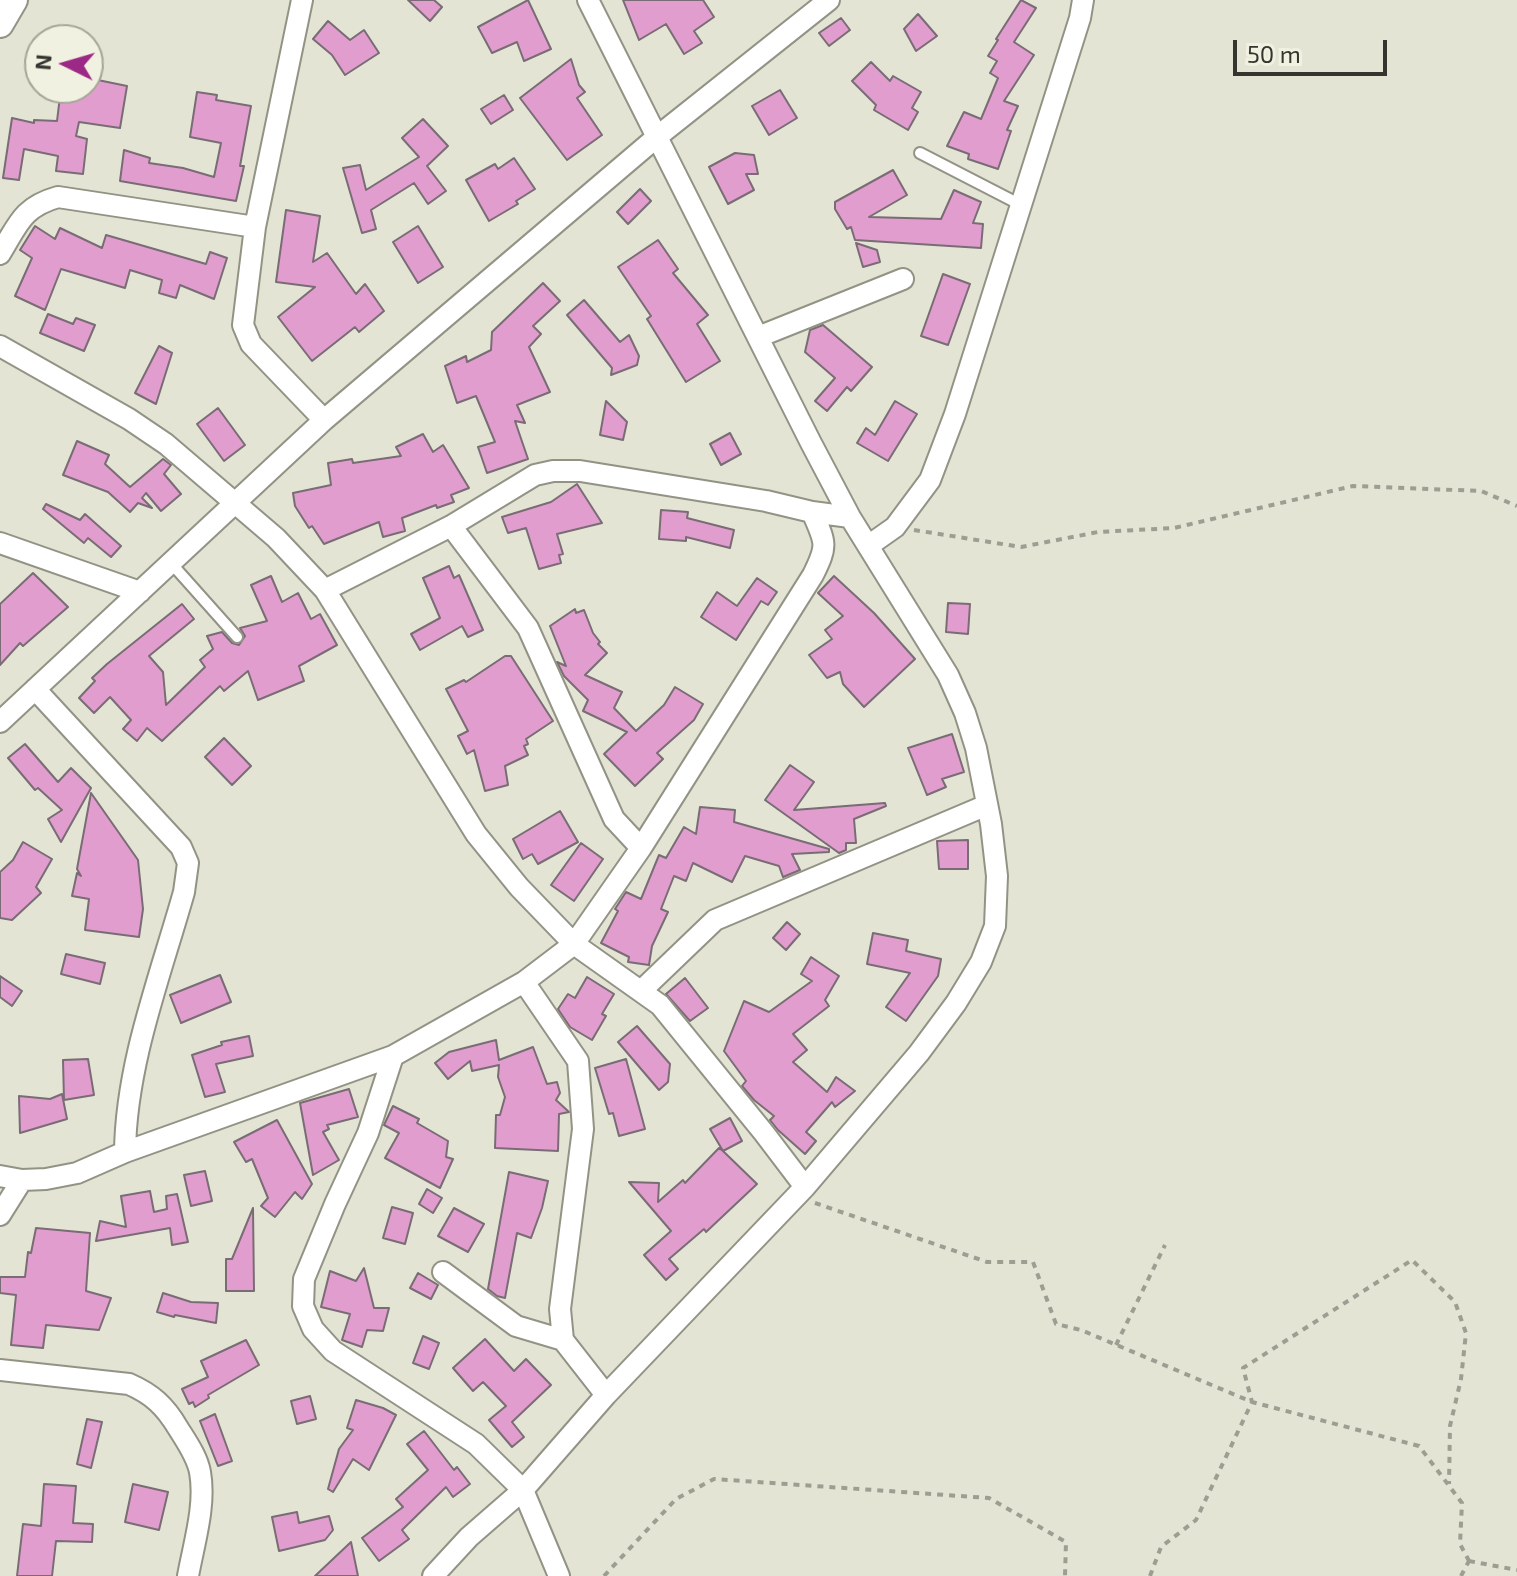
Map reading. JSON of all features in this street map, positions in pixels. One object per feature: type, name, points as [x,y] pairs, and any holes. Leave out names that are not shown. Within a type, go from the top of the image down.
[{"type":"street","points":[[0,24],[14,0]]},
{"type":"street","points":[[302,0],[255,227],[243,325],[251,344],[324,420]]},
{"type":"street","points":[[433,1576],[469,1537],[523,1490],[606,1395],[801,1192],[919,1053],[956,1003],[981,962],[995,926],[997,876],[987,805],[976,748],[965,713],[948,675],[850,517],[588,0]]},
{"type":"street","points":[[0,722],[324,420],[658,136],[829,0]]},
{"type":"street","points":[[868,546],[895,527],[930,480],[955,414],[1080,18],[1083,0]]},
{"type":"street","points":[[0,254],[24,215],[39,202],[58,197],[255,227]]},
{"type":"street","points":[[758,337],[903,279]]},
{"type":"street","points":[[0,346],[154,436],[276,538],[325,590],[476,834],[519,887],[574,944],[660,1005],[764,1133],[801,1192]]},
{"type":"street","points":[[325,590],[451,526],[535,475],[553,471],[580,471],[850,517]]},
{"type":"street","points":[[0,1176],[22,1180],[77,1173],[125,1152],[393,1056],[524,982],[574,944],[641,848],[813,575],[825,551],[812,512]]},
{"type":"street","points":[[451,526],[528,628],[604,800],[614,819],[641,848]]},
{"type":"street","points":[[0,543],[140,592]]},
{"type":"street","points":[[35,689],[181,847],[188,863],[184,892],[132,1078],[125,1123],[125,1152]]},
{"type":"street","points":[[641,991],[715,920],[987,805]]},
{"type":"street","points":[[524,982],[578,1061],[583,1129],[560,1309],[563,1340],[606,1395]]},
{"type":"street","points":[[393,1056],[368,1133],[304,1279],[303,1306],[313,1329],[333,1351],[476,1444],[523,1490],[559,1576]]},
{"type":"street","points":[[0,1215],[22,1180]]},
{"type":"street","points":[[443,1272],[516,1326],[563,1340]]},
{"type":"street","points":[[0,1370],[129,1384],[149,1392],[167,1409],[195,1457],[200,1472],[200,1505],[188,1576]]},
{"type":"lane","points":[[920,153],[1021,205]]},
{"type":"lane","points":[[171,563],[237,637]]},
{"type":"path","points":[[895,527],[1021,547],[1098,532],[1174,528],[1353,486],[1481,491],[1517,506]]},
{"type":"path","points":[[801,1192],[987,1262],[1033,1262],[1056,1324],[1081,1330],[1252,1402],[1419,1446],[1462,1503],[1460,1544],[1469,1561]]},
{"type":"path","points":[[1116,1345],[1165,1245]]},
{"type":"path","points":[[1150,1576],[1161,1547],[1196,1520],[1252,1402],[1243,1368],[1412,1260],[1455,1302],[1466,1333],[1461,1379],[1450,1426],[1449,1486]]},
{"type":"path","points":[[604,1576],[676,1499],[714,1479],[989,1498],[1066,1542],[1065,1576]]},
{"type":"path","points":[[1469,1561],[1517,1570]]},
{"type":"path","points":[[1461,1576],[1469,1561]]},
{"type":"building","points":[[408,0],[434,0],[442,7],[430,21]]},
{"type":"building","points":[[528,0],[551,49],[524,61],[517,42],[492,53],[478,27]]},
{"type":"building","points":[[623,0],[703,0],[714,17],[694,31],[702,43],[684,54],[666,24],[639,40]]},
{"type":"building","points":[[1021,0],[1036,8],[1014,42],[1034,55],[1004,101],[1018,106],[1007,130],[1011,131],[998,169],[968,159],[969,154],[947,146],[964,112],[981,119],[998,78],[990,73],[997,61],[988,56]]},
{"type":"building","points":[[918,14],[937,36],[916,51],[904,29]]},
{"type":"building","points":[[841,18],[850,30],[829,46],[819,33]]},
{"type":"building","points":[[328,21],[350,40],[364,30],[379,53],[345,75],[332,55],[313,39]]},
{"type":"building","points":[[571,59],[579,85],[585,92],[577,98],[602,135],[567,160],[520,98]]},
{"type":"building","points":[[871,62],[890,81],[893,76],[921,92],[912,108],[918,112],[908,130],[874,110],[876,105],[852,81]]},
{"type":"building","points":[[104,81],[127,86],[120,128],[79,122],[76,136],[87,139],[83,174],[56,171],[58,156],[24,149],[19,180],[3,178],[12,118],[34,123],[34,120],[57,121],[59,104],[104,104]]},
{"type":"building","points":[[780,90],[797,118],[769,135],[752,106]]},
{"type":"building","points":[[197,92],[217,95],[216,100],[251,106],[240,166],[244,166],[236,201],[120,181],[124,150],[150,158],[149,163],[214,177],[221,143],[190,137]]},
{"type":"building","points":[[504,95],[513,110],[491,124],[481,109]]},
{"type":"building","points":[[423,119],[448,146],[427,166],[446,191],[428,204],[414,183],[371,210],[376,229],[362,233],[343,168],[360,165],[366,190],[419,157],[402,138]]},
{"type":"building","points":[[735,153],[754,155],[758,174],[746,174],[754,190],[728,204],[709,167]]},
{"type":"building","points":[[514,158],[535,189],[516,201],[518,204],[489,221],[466,180],[495,164],[498,169]]},
{"type":"building","points":[[893,170],[907,195],[869,217],[941,219],[954,190],[981,202],[973,223],[983,224],[981,248],[855,240],[851,227],[847,229],[835,209],[835,202]]},
{"type":"building","points":[[640,189],[651,201],[628,224],[617,212]]},
{"type":"building","points":[[286,210],[320,216],[313,262],[327,253],[356,294],[365,284],[384,311],[359,332],[355,327],[312,361],[278,317],[315,287],[276,282]]},
{"type":"building","points":[[35,226],[55,239],[60,228],[102,248],[106,235],[206,264],[210,252],[227,258],[214,299],[180,285],[176,298],[159,293],[162,280],[130,270],[125,288],[61,269],[45,310],[15,296],[32,258],[20,250]]},
{"type":"building","points":[[418,226],[443,267],[418,283],[393,242]]},
{"type":"building","points":[[658,240],[678,269],[673,273],[708,315],[697,324],[720,361],[686,382],[647,319],[651,316],[618,267]]},
{"type":"building","points":[[856,243],[877,250],[880,262],[863,267]]},
{"type":"building","points":[[943,274],[970,284],[948,345],[921,336]]},
{"type":"building","points":[[543,283],[560,301],[533,326],[541,334],[529,347],[550,392],[517,405],[525,423],[515,421],[528,459],[487,473],[478,447],[495,442],[476,396],[457,403],[445,366],[466,356],[467,362],[491,350],[492,332]]},
{"type":"building","points":[[584,300],[620,342],[629,335],[639,356],[637,365],[611,375],[612,368],[567,315]]},
{"type":"building","points":[[48,314],[73,324],[76,318],[95,325],[84,351],[40,333]]},
{"type":"building","points":[[823,325],[872,367],[851,391],[847,387],[827,411],[815,401],[835,378],[805,352],[810,330]]},
{"type":"building","points":[[159,346],[172,353],[156,404],[135,393]]},
{"type":"building","points":[[606,401],[627,422],[623,440],[600,435]]},
{"type":"building","points":[[895,401],[917,414],[888,461],[857,443],[866,428],[875,435]]},
{"type":"building","points":[[218,408],[245,445],[224,461],[197,424]]},
{"type":"building","points":[[730,433],[741,454],[721,465],[710,444]]},
{"type":"building","points":[[423,434],[433,452],[443,445],[469,488],[451,495],[454,502],[437,508],[436,505],[402,518],[405,531],[383,537],[379,522],[324,544],[295,506],[293,493],[331,485],[328,463],[401,456],[396,447]]},
{"type":"building","points":[[77,441],[109,455],[105,464],[130,487],[163,459],[171,465],[164,474],[181,494],[161,511],[146,493],[142,498],[152,508],[138,503],[130,512],[108,492],[63,475]]},
{"type":"building","points":[[577,484],[602,523],[557,534],[563,554],[559,555],[561,563],[539,569],[526,528],[508,533],[502,517],[551,502]]},
{"type":"building","points":[[46,504],[80,520],[85,514],[121,546],[111,557],[88,538],[84,543],[43,509]]},
{"type":"building","points":[[661,510],[688,512],[687,518],[734,530],[730,548],[686,537],[686,541],[659,539]]},
{"type":"building","points":[[449,566],[454,578],[459,575],[483,630],[468,637],[462,626],[420,650],[411,634],[440,618],[423,578]]},
{"type":"building","points":[[33,573],[68,607],[23,646],[20,643],[0,665],[0,604]]},
{"type":"building","points":[[271,576],[282,602],[298,593],[311,619],[320,614],[337,645],[299,666],[304,681],[258,700],[248,671],[224,691],[220,686],[162,741],[147,728],[137,741],[123,729],[131,720],[110,697],[94,713],[79,698],[95,681],[92,678],[107,664],[182,604],[194,619],[149,656],[163,672],[166,705],[205,667],[200,660],[213,649],[207,636],[222,632],[232,643],[239,645],[245,636],[240,628],[267,621],[251,585]]},
{"type":"building","points":[[834,576],[874,613],[915,659],[864,707],[843,684],[840,672],[827,678],[809,655],[832,639],[825,630],[843,616],[818,593]]},
{"type":"building","points":[[757,578],[777,592],[768,605],[761,601],[736,640],[701,617],[717,592],[737,606]]},
{"type":"building","points":[[948,603],[970,604],[968,634],[946,632]]},
{"type":"building","points":[[575,609],[576,613],[584,610],[600,642],[598,644],[607,653],[585,675],[622,692],[614,708],[636,731],[664,705],[675,687],[703,704],[694,720],[657,753],[663,759],[635,786],[604,754],[627,732],[583,711],[588,700],[564,676],[557,662],[566,666],[550,626]]},
{"type":"building","points":[[505,656],[511,656],[553,721],[526,739],[528,744],[524,746],[528,755],[505,766],[508,785],[485,791],[474,750],[467,754],[458,736],[468,731],[446,689],[464,680],[466,682]]},
{"type":"building","points":[[952,734],[964,772],[942,779],[946,787],[927,795],[908,748]]},
{"type":"building","points":[[224,738],[251,766],[232,785],[205,757]]},
{"type":"building","points":[[25,744],[58,782],[71,768],[91,788],[61,842],[48,819],[62,810],[38,788],[35,790],[8,758]]},
{"type":"building","points":[[790,765],[814,782],[794,810],[885,803],[886,806],[854,819],[856,843],[846,843],[846,850],[839,853],[765,800]]},
{"type":"building","points":[[91,793],[138,860],[143,909],[139,937],[85,930],[89,899],[72,896],[77,873],[81,876],[77,869]]},
{"type":"building","points":[[700,807],[735,810],[734,822],[829,849],[829,852],[792,854],[800,870],[783,877],[779,866],[745,856],[732,882],[693,863],[686,881],[674,876],[661,909],[668,912],[652,946],[649,965],[628,962],[629,957],[601,943],[618,911],[615,909],[626,892],[641,899],[659,855],[666,858],[684,827],[696,834]]},
{"type":"building","points":[[560,811],[578,842],[538,864],[532,854],[523,859],[513,839]]},
{"type":"building","points":[[968,840],[968,869],[939,869],[937,841]]},
{"type":"building","points":[[23,842],[52,859],[36,887],[41,893],[12,920],[0,918],[0,872],[13,860]]},
{"type":"building","points":[[581,843],[603,859],[574,901],[551,885]]},
{"type":"building","points":[[787,922],[800,934],[786,950],[773,938]]},
{"type":"building","points":[[873,933],[908,940],[906,951],[941,959],[938,976],[906,1021],[886,1007],[910,973],[867,964]]},
{"type":"building","points":[[66,954],[105,963],[100,984],[61,974]]},
{"type":"building","points":[[811,957],[839,976],[825,1000],[829,1006],[793,1034],[807,1050],[793,1062],[827,1092],[836,1077],[855,1091],[835,1107],[832,1102],[806,1132],[816,1141],[805,1154],[778,1130],[770,1120],[774,1116],[742,1086],[746,1081],[724,1051],[744,1001],[769,1012],[812,981],[801,974]]},
{"type":"building","points":[[220,975],[231,1002],[181,1023],[170,995]]},
{"type":"building","points":[[0,976],[22,991],[12,1006],[0,997]]},
{"type":"building","points":[[587,977],[614,994],[592,1040],[570,1027],[558,1009],[568,994],[575,998]]},
{"type":"building","points":[[685,978],[708,1008],[690,1021],[666,994]]},
{"type":"building","points":[[637,1026],[670,1064],[668,1082],[659,1090],[618,1042]]},
{"type":"building","points":[[249,1036],[253,1056],[216,1064],[225,1092],[205,1097],[192,1055],[222,1045],[221,1042]]},
{"type":"building","points":[[496,1040],[499,1060],[533,1047],[547,1084],[557,1082],[560,1093],[556,1100],[569,1112],[559,1114],[558,1151],[495,1148],[496,1115],[500,1115],[505,1097],[498,1077],[499,1065],[472,1071],[470,1061],[448,1079],[435,1063],[449,1052]]},
{"type":"building","points":[[88,1059],[94,1095],[64,1100],[63,1060]]},
{"type":"building","points":[[626,1059],[645,1129],[619,1136],[595,1068]]},
{"type":"building","points":[[349,1089],[358,1117],[327,1125],[329,1129],[323,1132],[339,1160],[313,1175],[300,1103]]},
{"type":"building","points":[[62,1094],[67,1119],[20,1133],[19,1096],[50,1099]]},
{"type":"building","points":[[393,1106],[419,1119],[417,1123],[448,1141],[446,1157],[453,1159],[440,1188],[385,1158],[399,1133],[384,1125]]},
{"type":"building","points":[[730,1118],[742,1141],[723,1151],[710,1129]]},
{"type":"building","points":[[277,1120],[312,1184],[302,1199],[295,1192],[275,1217],[261,1206],[268,1198],[252,1159],[246,1162],[234,1142]]},
{"type":"building","points":[[719,1148],[757,1184],[706,1232],[704,1229],[669,1259],[678,1269],[666,1280],[644,1255],[671,1231],[629,1182],[659,1183],[658,1202],[683,1180],[685,1183]]},
{"type":"building","points":[[205,1171],[212,1201],[191,1206],[184,1175]]},
{"type":"building","points":[[509,1172],[548,1181],[531,1238],[517,1233],[505,1298],[488,1289]]},
{"type":"building","points":[[427,1189],[442,1198],[433,1213],[419,1204]]},
{"type":"building","points":[[150,1191],[154,1212],[167,1209],[166,1196],[177,1194],[188,1242],[172,1245],[170,1228],[96,1241],[100,1221],[126,1227],[121,1196]]},
{"type":"building","points":[[392,1207],[413,1213],[405,1244],[383,1238]]},
{"type":"building","points":[[253,1208],[254,1291],[226,1291],[226,1259],[232,1259]]},
{"type":"building","points":[[454,1208],[484,1224],[468,1252],[438,1236]]},
{"type":"building","points":[[36,1228],[90,1233],[86,1291],[111,1298],[99,1330],[46,1325],[43,1348],[11,1345],[16,1295],[0,1293],[0,1277],[25,1277],[28,1252],[31,1253]]},
{"type":"building","points":[[364,1268],[374,1308],[389,1308],[383,1331],[367,1330],[362,1347],[342,1340],[350,1314],[321,1307],[330,1271],[356,1281]]},
{"type":"building","points":[[418,1273],[438,1285],[431,1299],[410,1288]]},
{"type":"building","points":[[163,1293],[191,1302],[218,1303],[216,1323],[157,1312]]},
{"type":"building","points":[[423,1336],[439,1343],[429,1369],[413,1363]]},
{"type":"building","points":[[485,1339],[514,1371],[526,1359],[551,1385],[512,1422],[524,1437],[512,1447],[489,1420],[506,1406],[483,1382],[473,1391],[453,1368]]},
{"type":"building","points":[[246,1340],[259,1365],[208,1395],[209,1398],[195,1407],[193,1402],[189,1404],[182,1389],[208,1377],[201,1361]]},
{"type":"building","points":[[310,1396],[316,1419],[297,1424],[291,1401]]},
{"type":"building","points":[[356,1400],[396,1415],[369,1470],[353,1459],[333,1492],[328,1489],[339,1449],[353,1430],[347,1428]]},
{"type":"building","points":[[215,1414],[232,1461],[218,1466],[200,1421]]},
{"type":"building","points":[[87,1419],[102,1422],[91,1468],[77,1464]]},
{"type":"building","points":[[424,1431],[454,1470],[457,1467],[470,1484],[453,1497],[446,1487],[402,1530],[409,1539],[379,1561],[362,1538],[403,1507],[396,1499],[428,1470],[407,1444]]},
{"type":"building","points":[[44,1484],[76,1486],[73,1523],[93,1524],[92,1542],[56,1541],[52,1576],[17,1576],[23,1524],[41,1526]]},
{"type":"building","points":[[133,1484],[168,1492],[159,1530],[125,1522]]},
{"type":"building","points":[[297,1512],[299,1523],[329,1516],[333,1530],[325,1540],[279,1551],[272,1517]]},
{"type":"building","points":[[351,1542],[358,1576],[315,1576]]}]
